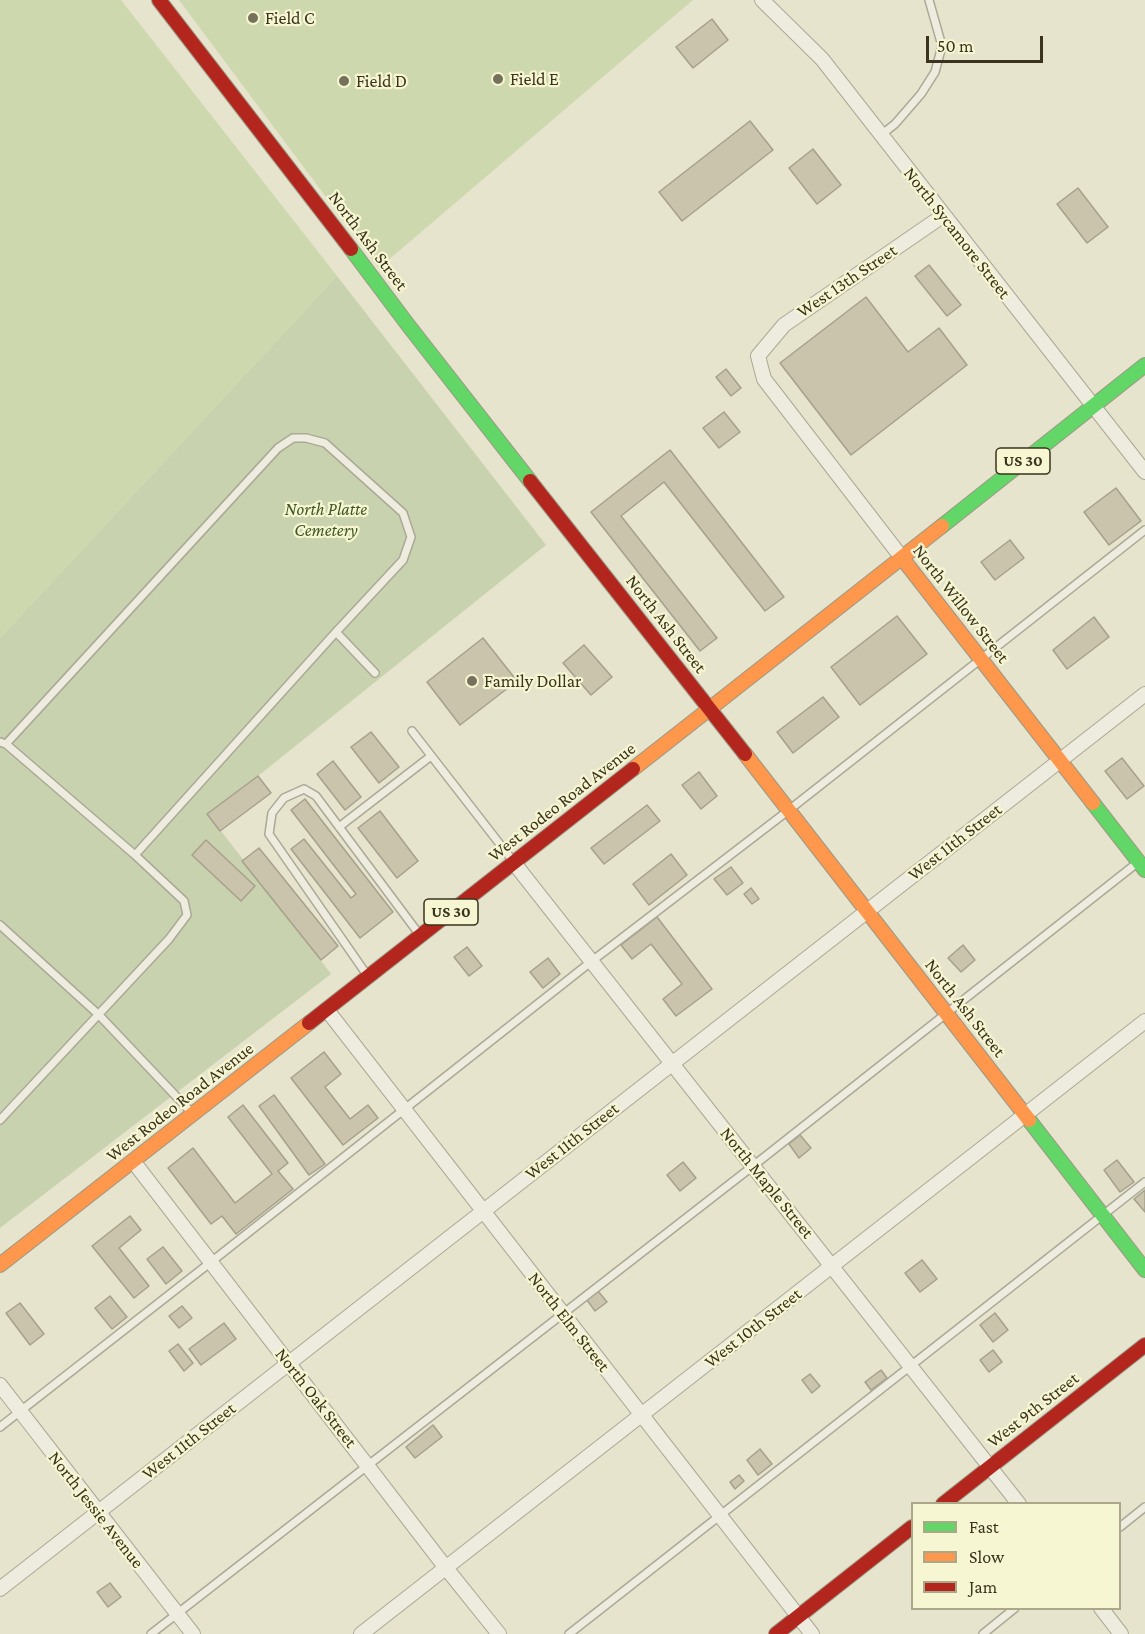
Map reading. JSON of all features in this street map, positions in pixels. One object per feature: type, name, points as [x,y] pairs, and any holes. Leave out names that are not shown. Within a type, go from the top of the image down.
[{"type":"street","name":"North Ash Street","points":[[159,0],[408,325],[789,810],[1145,1270]]},
{"type":"street","name":"North Sycamore Street","points":[[762,0],[822,59],[1145,472]]},
{"type":"street","name":"West 13th Street","points":[[758,356],[784,325],[944,215]]},
{"type":"street","name":"North Willow Street","points":[[758,356],[764,379],[980,659],[1143,862]]},
{"type":"street","name":"West Rodeo Road Avenue","points":[[0,1265],[1145,365]]},
{"type":"street","name":"West 11th Street","points":[[0,1589],[1145,694]]},
{"type":"street","name":"North Maple Street","points":[[514,863],[1018,1502]]},
{"type":"street","name":"North Elm Street","points":[[327,1010],[812,1634]]},
{"type":"street","name":"West 10th Street","points":[[361,1634],[1145,1021]]},
{"type":"street","name":"North Oak Street","points":[[132,1161],[499,1634]]},
{"type":"street","name":"West 9th Street","points":[[944,1502],[1145,1345]]},
{"type":"street","name":"North Jessie Avenue","points":[[0,1385],[193,1634]]},
{"type":"street","points":[[776,1634],[911,1528]]},
{"type":"street","points":[[1103,1610],[1121,1634]]},
{"type":"lane","points":[[882,135],[895,124],[921,94],[935,72],[942,46],[929,0]]},
{"type":"lane","points":[[0,1120],[169,939],[187,915],[184,901],[135,855],[3,743],[278,448],[292,438],[306,438],[325,443],[403,513],[411,537],[403,560],[135,855]]},
{"type":"lane","points":[[0,1427],[1145,530]]},
{"type":"lane","points":[[336,632],[375,673]]},
{"type":"lane","points":[[412,731],[514,863]]},
{"type":"lane","points":[[339,827],[432,756]]},
{"type":"lane","points":[[369,977],[269,834],[272,813],[284,798],[304,789],[316,796],[420,936]]},
{"type":"lane","points":[[151,1634],[1143,862]]},
{"type":"lane","points":[[0,925],[99,1015],[193,1114]]},
{"type":"lane","points":[[569,1634],[1145,1182]]},
{"type":"lane","points":[[1121,1525],[1145,1507]]},
{"type":"lane","points":[[983,1634],[1013,1610]]},
{"type":"green space","points":[[0,0],[121,0],[337,276],[0,638]]},
{"type":"green space","points":[[179,0],[693,0],[379,268]]},
{"type":"green space","name":"North Platte Cemetery","points":[[337,276],[546,545],[208,814],[331,974],[0,1228],[0,638]]},
{"type":"building","points":[[712,19],[728,40],[693,68],[676,47]]},
{"type":"building","points":[[750,121],[773,150],[682,221],[659,192]]},
{"type":"building","points":[[813,149],[841,185],[817,204],[789,168]]},
{"type":"building","points":[[1078,188],[1108,227],[1087,243],[1057,204]]},
{"type":"building","points":[[929,265],[961,305],[947,316],[915,276]]},
{"type":"building","points":[[866,297],[908,352],[939,328],[967,365],[851,455],[780,363]]},
{"type":"building","points":[[726,369],[741,388],[731,396],[716,377]]},
{"type":"building","points":[[724,412],[740,432],[719,448],[703,428]]},
{"type":"building","points":[[670,450],[784,597],[765,611],[664,482],[621,516],[717,638],[700,651],[591,512]]},
{"type":"building","points":[[1116,488],[1141,521],[1109,545],[1084,512]]},
{"type":"building","points":[[1010,540],[1024,558],[995,580],[981,562]]},
{"type":"building","points":[[897,616],[927,654],[860,705],[831,667]]},
{"type":"building","points":[[1094,617],[1109,637],[1067,669],[1053,650]]},
{"type":"building","name":"Family Dollar","points":[[483,638],[517,681],[460,725],[427,682]]},
{"type":"building","points":[[584,645],[612,677],[591,695],[563,663]]},
{"type":"building","points":[[823,697],[839,717],[793,753],[777,732]]},
{"type":"building","points":[[371,732],[399,767],[379,783],[351,747]]},
{"type":"building","points":[[1122,758],[1144,786],[1127,799],[1105,771]]},
{"type":"building","points":[[333,761],[361,797],[345,810],[317,774]]},
{"type":"building","points":[[699,772],[717,796],[701,809],[682,785]]},
{"type":"building","points":[[258,776],[271,793],[220,831],[207,814]]},
{"type":"building","points":[[305,799],[393,912],[360,938],[291,849],[304,839],[351,898],[356,894],[291,810]]},
{"type":"building","points":[[647,805],[660,821],[604,864],[591,848]]},
{"type":"building","points":[[380,811],[418,861],[397,878],[358,828]]},
{"type":"building","points":[[206,840],[255,886],[241,901],[192,855]]},
{"type":"building","points":[[259,848],[338,946],[321,960],[242,861]]},
{"type":"building","points":[[671,854],[687,875],[649,905],[633,884]]},
{"type":"building","points":[[731,867],[743,883],[727,895],[714,879]]},
{"type":"building","points":[[751,888],[759,899],[752,904],[744,894]]},
{"type":"building","points":[[657,917],[712,989],[676,1016],[663,999],[682,984],[651,944],[632,959],[621,945]]},
{"type":"building","points":[[963,945],[975,960],[961,972],[948,958]]},
{"type":"building","points":[[467,947],[482,966],[469,976],[454,957]]},
{"type":"building","points":[[548,958],[560,974],[543,988],[530,972]]},
{"type":"building","points":[[324,1052],[341,1074],[325,1087],[350,1119],[368,1105],[378,1118],[343,1145],[291,1078]]},
{"type":"building","points":[[274,1095],[325,1164],[309,1175],[259,1106]]},
{"type":"building","points":[[243,1105],[288,1163],[278,1171],[293,1189],[236,1234],[222,1216],[211,1224],[168,1168],[193,1148],[235,1203],[272,1174],[228,1117]]},
{"type":"building","points":[[800,1135],[811,1148],[799,1158],[789,1144]]},
{"type":"building","points":[[1117,1160],[1134,1182],[1120,1192],[1104,1170]]},
{"type":"building","points":[[683,1162],[696,1178],[680,1191],[667,1175]]},
{"type":"building","points":[[1145,1190],[1145,1212],[1134,1199]]},
{"type":"building","points":[[130,1216],[141,1230],[119,1248],[149,1286],[134,1298],[92,1246]]},
{"type":"building","points":[[163,1247],[182,1271],[166,1284],[147,1259]]},
{"type":"building","points":[[922,1260],[937,1279],[920,1292],[905,1273]]},
{"type":"building","points":[[598,1291],[607,1302],[595,1311],[587,1300]]},
{"type":"building","points":[[110,1296],[127,1317],[112,1329],[95,1308]]},
{"type":"building","points":[[20,1303],[44,1334],[30,1345],[6,1313]]},
{"type":"building","points":[[182,1306],[192,1318],[179,1328],[169,1316]]},
{"type":"building","points":[[995,1313],[1008,1330],[993,1342],[980,1325]]},
{"type":"building","points":[[224,1323],[236,1339],[201,1365],[189,1349]]},
{"type":"building","points":[[178,1344],[193,1363],[184,1371],[169,1351]]},
{"type":"building","points":[[993,1350],[1002,1362],[989,1372],[980,1360]]},
{"type":"building","points":[[881,1370],[887,1378],[871,1390],[865,1382]]},
{"type":"building","points":[[810,1374],[820,1386],[812,1393],[802,1380]]},
{"type":"building","points":[[433,1425],[442,1437],[415,1458],[406,1447]]},
{"type":"building","points":[[760,1449],[772,1464],[758,1475],[747,1460]]},
{"type":"building","points":[[739,1475],[744,1481],[735,1489],[730,1482]]},
{"type":"building","points":[[110,1583],[121,1597],[108,1607],[97,1592]]},
{"type":"traffic: fast","points":[[351,249],[530,481]]},
{"type":"traffic: fast","points":[[942,526],[1145,365]]},
{"type":"traffic: fast","points":[[1093,803],[1145,870]]},
{"type":"traffic: fast","points":[[1029,1120],[1145,1270]]},
{"type":"traffic: slow","points":[[633,769],[942,526]]},
{"type":"traffic: slow","points":[[902,558],[1093,803]]},
{"type":"traffic: slow","points":[[745,754],[1029,1120]]},
{"type":"traffic: slow","points":[[0,1265],[309,1023]]},
{"type":"traffic: jam","points":[[159,0],[351,249]]},
{"type":"traffic: jam","points":[[530,481],[745,754]]},
{"type":"traffic: jam","points":[[309,1023],[633,769]]},
{"type":"traffic: jam","points":[[946,1502],[1145,1345]]},
{"type":"traffic: jam","points":[[776,1634],[911,1528]]},
{"type":"place","name":"Field C","points":[[253,18]]},
{"type":"place","name":"Field E","points":[[498,79]]},
{"type":"place","name":"Field D","points":[[344,81]]},
{"type":"place","name":"Family Dollar","points":[[472,681]]}]
